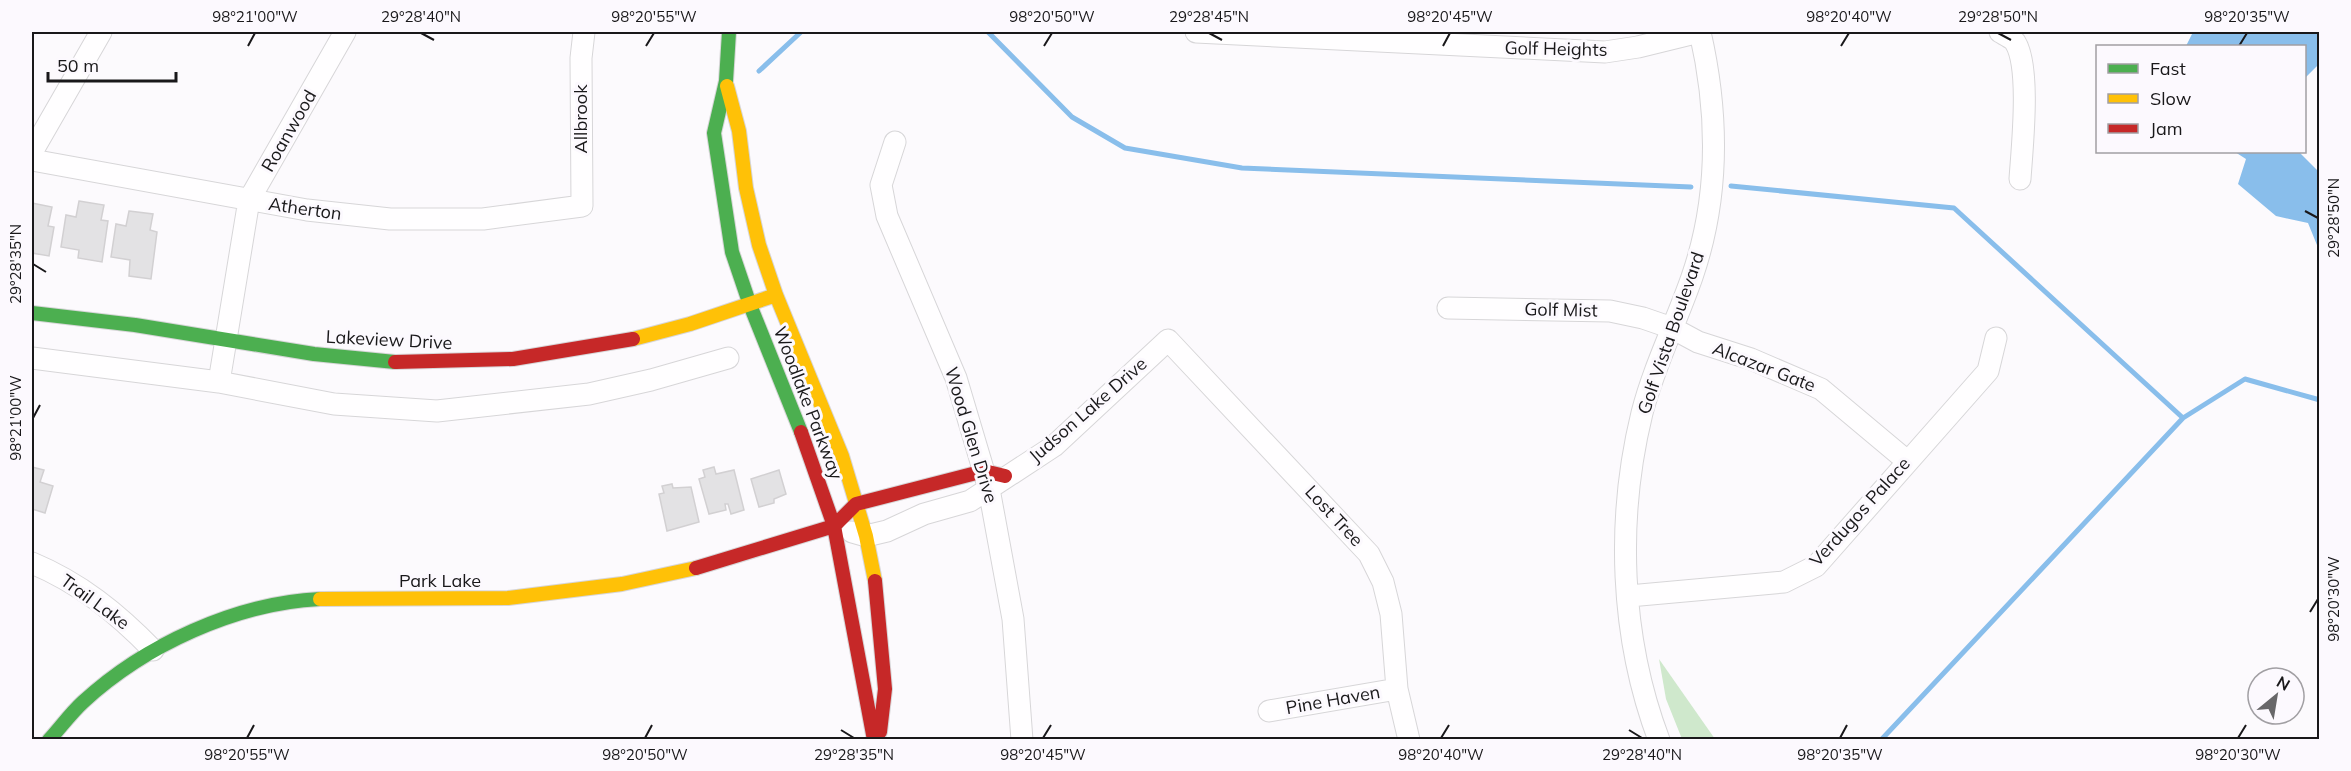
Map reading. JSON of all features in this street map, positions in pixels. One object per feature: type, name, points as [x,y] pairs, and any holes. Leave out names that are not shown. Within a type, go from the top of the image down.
[{"type":"street","points":[[32,152],[101,32]]},
{"type":"street","name":"Roanwood","points":[[219,382],[249,200],[345,32]]},
{"type":"street","name":"Allbrook","points":[[582,206],[580,58],[584,32]]},
{"type":"street","name":"Woodlake Parkway","points":[[729,32],[726,81],[714,133],[732,252],[750,305],[811,457],[834,526],[874,740]]},
{"type":"street","name":"Golf Heights","points":[[1196,32],[1531,40],[1605,52],[1638,47],[1699,32]]},
{"type":"street","name":"Golf Vista Boulevard","points":[[1659,740],[1642,686],[1631,631],[1625,563],[1626,502],[1642,414],[1704,239],[1713,189],[1715,118],[1699,32]]},
{"type":"street","points":[[2007,36],[2023,59],[2023,138],[2019,179]]},
{"type":"street","name":"Woodlake Parkway","points":[[726,81],[739,131],[746,188],[759,245],[776,295],[842,456],[866,536],[874,576],[885,689],[879,740]]},
{"type":"street","name":"Wood Glen Drive","points":[[895,142],[881,185],[887,216],[956,378],[986,480],[1013,619],[1022,740]]},
{"type":"street","name":"Atherton","points":[[32,160],[307,210],[390,219],[483,219],[582,206]]},
{"type":"street","name":"Lakeview Drive","points":[[32,313],[133,325],[325,356],[422,363],[532,358],[661,333],[776,295]]},
{"type":"street","name":"Golf Mist","points":[[1448,308],[1610,311],[1643,318],[1672,328]]},
{"type":"street","name":"Alcazar Gate","points":[[1672,328],[1698,342],[1751,359],[1821,388],[1907,461]]},
{"type":"street","name":"Verdugos Palace","points":[[1629,596],[1784,582],[1816,566],[1988,371],[1996,338]]},
{"type":"street","name":"Judson Lake Drive","points":[[856,504],[916,489],[1005,476],[1033,462],[1054,446],[1168,340]]},
{"type":"street","name":"Lost Tree","points":[[1168,340],[1369,554],[1383,582],[1391,614],[1397,688],[1409,740]]},
{"type":"street","points":[[32,358],[219,382],[334,404],[437,411],[589,394],[651,380],[728,358]]},
{"type":"street","name":"Judson Lake Drive","points":[[866,536],[887,531],[924,514],[970,501],[986,480]]},
{"type":"street","points":[[916,489],[924,514]]},
{"type":"street","name":"Park Lake","points":[[49,740],[84,702],[115,676],[153,650],[225,618],[264,607],[345,598],[508,598],[622,584],[707,566],[834,526],[856,504]]},
{"type":"street","points":[[834,526],[866,536]]},
{"type":"street","name":"Trail Lake","points":[[32,562],[85,591],[124,621],[153,650]]},
{"type":"street","name":"Pine Haven","points":[[1269,711],[1397,688]]},
{"type":"green space","points":[[1659,659],[1715,739],[1682,739],[1666,699]]},
{"type":"water","points":[[2193,32],[2319,32],[2319,64],[2306,77],[2306,45],[2186,45]]},
{"type":"water","points":[[2237,153],[2300,153],[2319,172],[2319,250],[2308,223],[2276,216],[2238,184],[2246,159]]},
{"type":"building","points":[[79,201],[104,205],[101,220],[108,221],[102,262],[78,258],[79,250],[61,247],[66,215],[76,217]]},
{"type":"building","points":[[32,203],[52,207],[48,226],[54,227],[49,256],[32,253]]},
{"type":"building","points":[[129,211],[153,214],[150,230],[157,232],[151,279],[129,276],[130,260],[111,257],[116,224],[126,226]]},
{"type":"building","points":[[32,467],[44,470],[40,482],[53,486],[45,513],[32,509]]},
{"type":"building","points":[[714,467],[716,474],[734,470],[744,510],[731,514],[728,504],[725,504],[726,510],[709,514],[699,479],[705,477],[703,470]]},
{"type":"building","points":[[779,470],[786,494],[774,499],[774,503],[759,507],[751,479]]},
{"type":"building","points":[[672,484],[673,488],[691,487],[699,522],[667,531],[659,494],[664,493],[662,486]]},
{"type":"waterway","points":[[759,71],[801,32]]},
{"type":"waterway","points":[[988,32],[1072,117],[1125,148],[1242,168],[1691,187]]},
{"type":"waterway","points":[[1731,186],[1954,208],[2183,418],[2245,379],[2320,400]]},
{"type":"waterway","points":[[1881,740],[2183,418]]},
{"type":"traffic: fast","points":[[729,32],[726,81],[714,133],[732,252],[750,305],[801,432]]},
{"type":"traffic: fast","points":[[32,313],[135,325],[314,354],[395,362]]},
{"type":"traffic: fast","points":[[49,740],[79,706],[108,681],[163,645],[224,618],[288,602],[320,599]]},
{"type":"traffic: slow","points":[[727,86],[739,131],[746,188],[759,245],[776,295],[842,456],[866,536],[875,581]]},
{"type":"traffic: slow","points":[[633,339],[690,324],[776,295]]},
{"type":"traffic: slow","points":[[320,599],[508,598],[622,584],[696,568]]},
{"type":"traffic: jam","points":[[395,362],[513,359],[633,339]]},
{"type":"traffic: jam","points":[[801,432],[834,526],[874,740]]},
{"type":"traffic: jam","points":[[696,568],[834,526],[856,504],[984,471],[1005,476]]},
{"type":"traffic: jam","points":[[875,581],[885,689],[880,732]]}]
